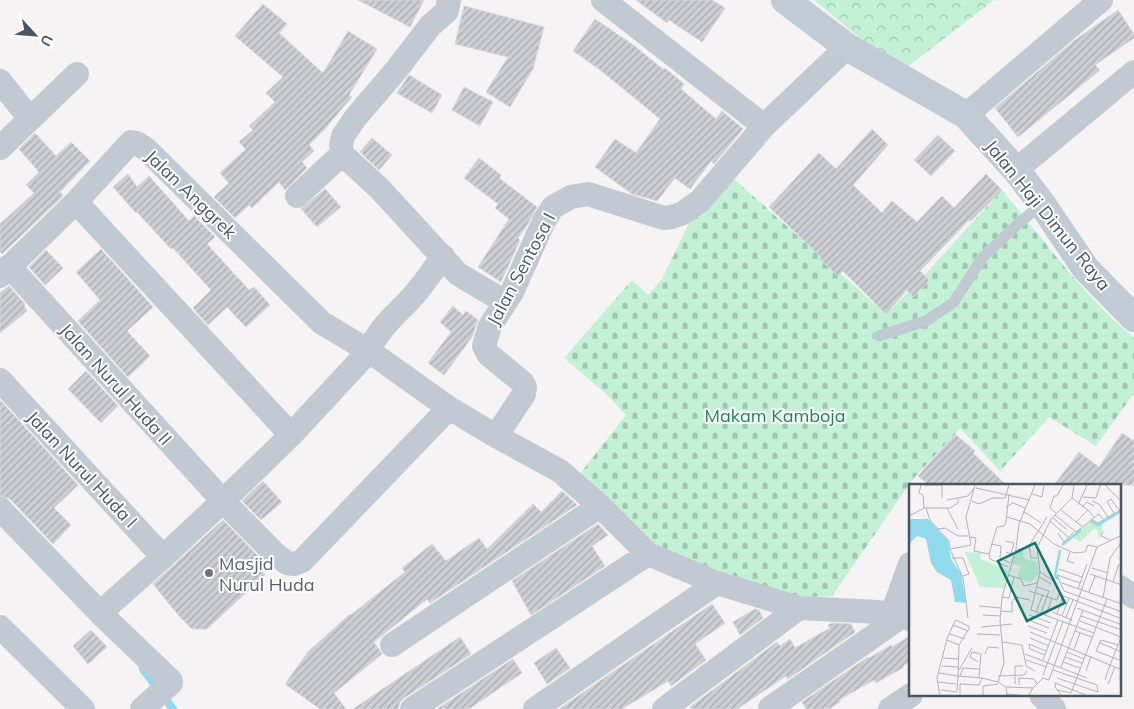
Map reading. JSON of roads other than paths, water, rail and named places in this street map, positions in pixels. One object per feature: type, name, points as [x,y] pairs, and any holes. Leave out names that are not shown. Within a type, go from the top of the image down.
[{"type":"street","points":[[449,0],[447,11],[430,26],[343,136],[342,154],[380,189],[458,274],[504,302]]},
{"type":"street","points":[[602,0],[764,126]]},
{"type":"street","name":"Jalan Haji Dimun Raya","points":[[785,0],[848,47],[966,116],[1016,170],[1042,204],[1086,269],[1134,318]]},
{"type":"street","points":[[966,116],[1101,0]]},
{"type":"street","name":"Jalan Sentosa I","points":[[496,436],[524,394],[525,387],[522,382],[488,354],[484,346],[490,326],[512,292],[544,221],[553,207],[571,197],[588,194],[664,218],[683,213],[700,201],[764,126],[848,47]]},
{"type":"street","points":[[1016,170],[1134,72]]},
{"type":"street","points":[[0,148],[77,74]]},
{"type":"street","points":[[0,81],[30,119]]},
{"type":"street","name":"Jalan Anggrek","points":[[4,271],[76,202],[131,142],[137,143],[146,149],[322,323],[376,338]]},
{"type":"street","points":[[297,196],[342,154]]},
{"type":"street","points":[[76,202],[291,435]]},
{"type":"street","points":[[100,612],[163,558],[291,435],[415,293],[443,256]]},
{"type":"street","name":"Jalan Nurul Huda II","points":[[4,271],[274,554],[286,563],[294,564],[302,561],[449,408]]},
{"type":"street","points":[[376,338],[449,408],[560,471],[600,506],[648,554],[717,583],[799,608],[878,612],[901,617]]},
{"type":"street","name":"Jalan Nurul Huda I","points":[[0,380],[163,558]]},
{"type":"street","points":[[392,645],[600,506]]},
{"type":"street","points":[[0,509],[100,612],[170,678],[172,682],[142,709]]},
{"type":"street","points":[[412,709],[648,554]]},
{"type":"street","points":[[770,708],[901,617],[909,570]]},
{"type":"street","points":[[535,709],[717,583]]},
{"type":"street","points":[[1122,588],[1134,597]]},
{"type":"street","points":[[664,709],[799,608]]},
{"type":"street","points":[[0,627],[83,709]]},
{"type":"street","points":[[890,709],[910,696]]},
{"type":"lane","points":[[879,336],[926,321],[953,303],[983,257],[1042,204]]},
{"type":"waterway","points":[[143,669],[173,709]]},
{"type":"place","name":"Masjid Nurul Huda","points":[[209,573]]},
{"type":"park label","name":"Makam Kamboja","points":[[775,415]]}]
